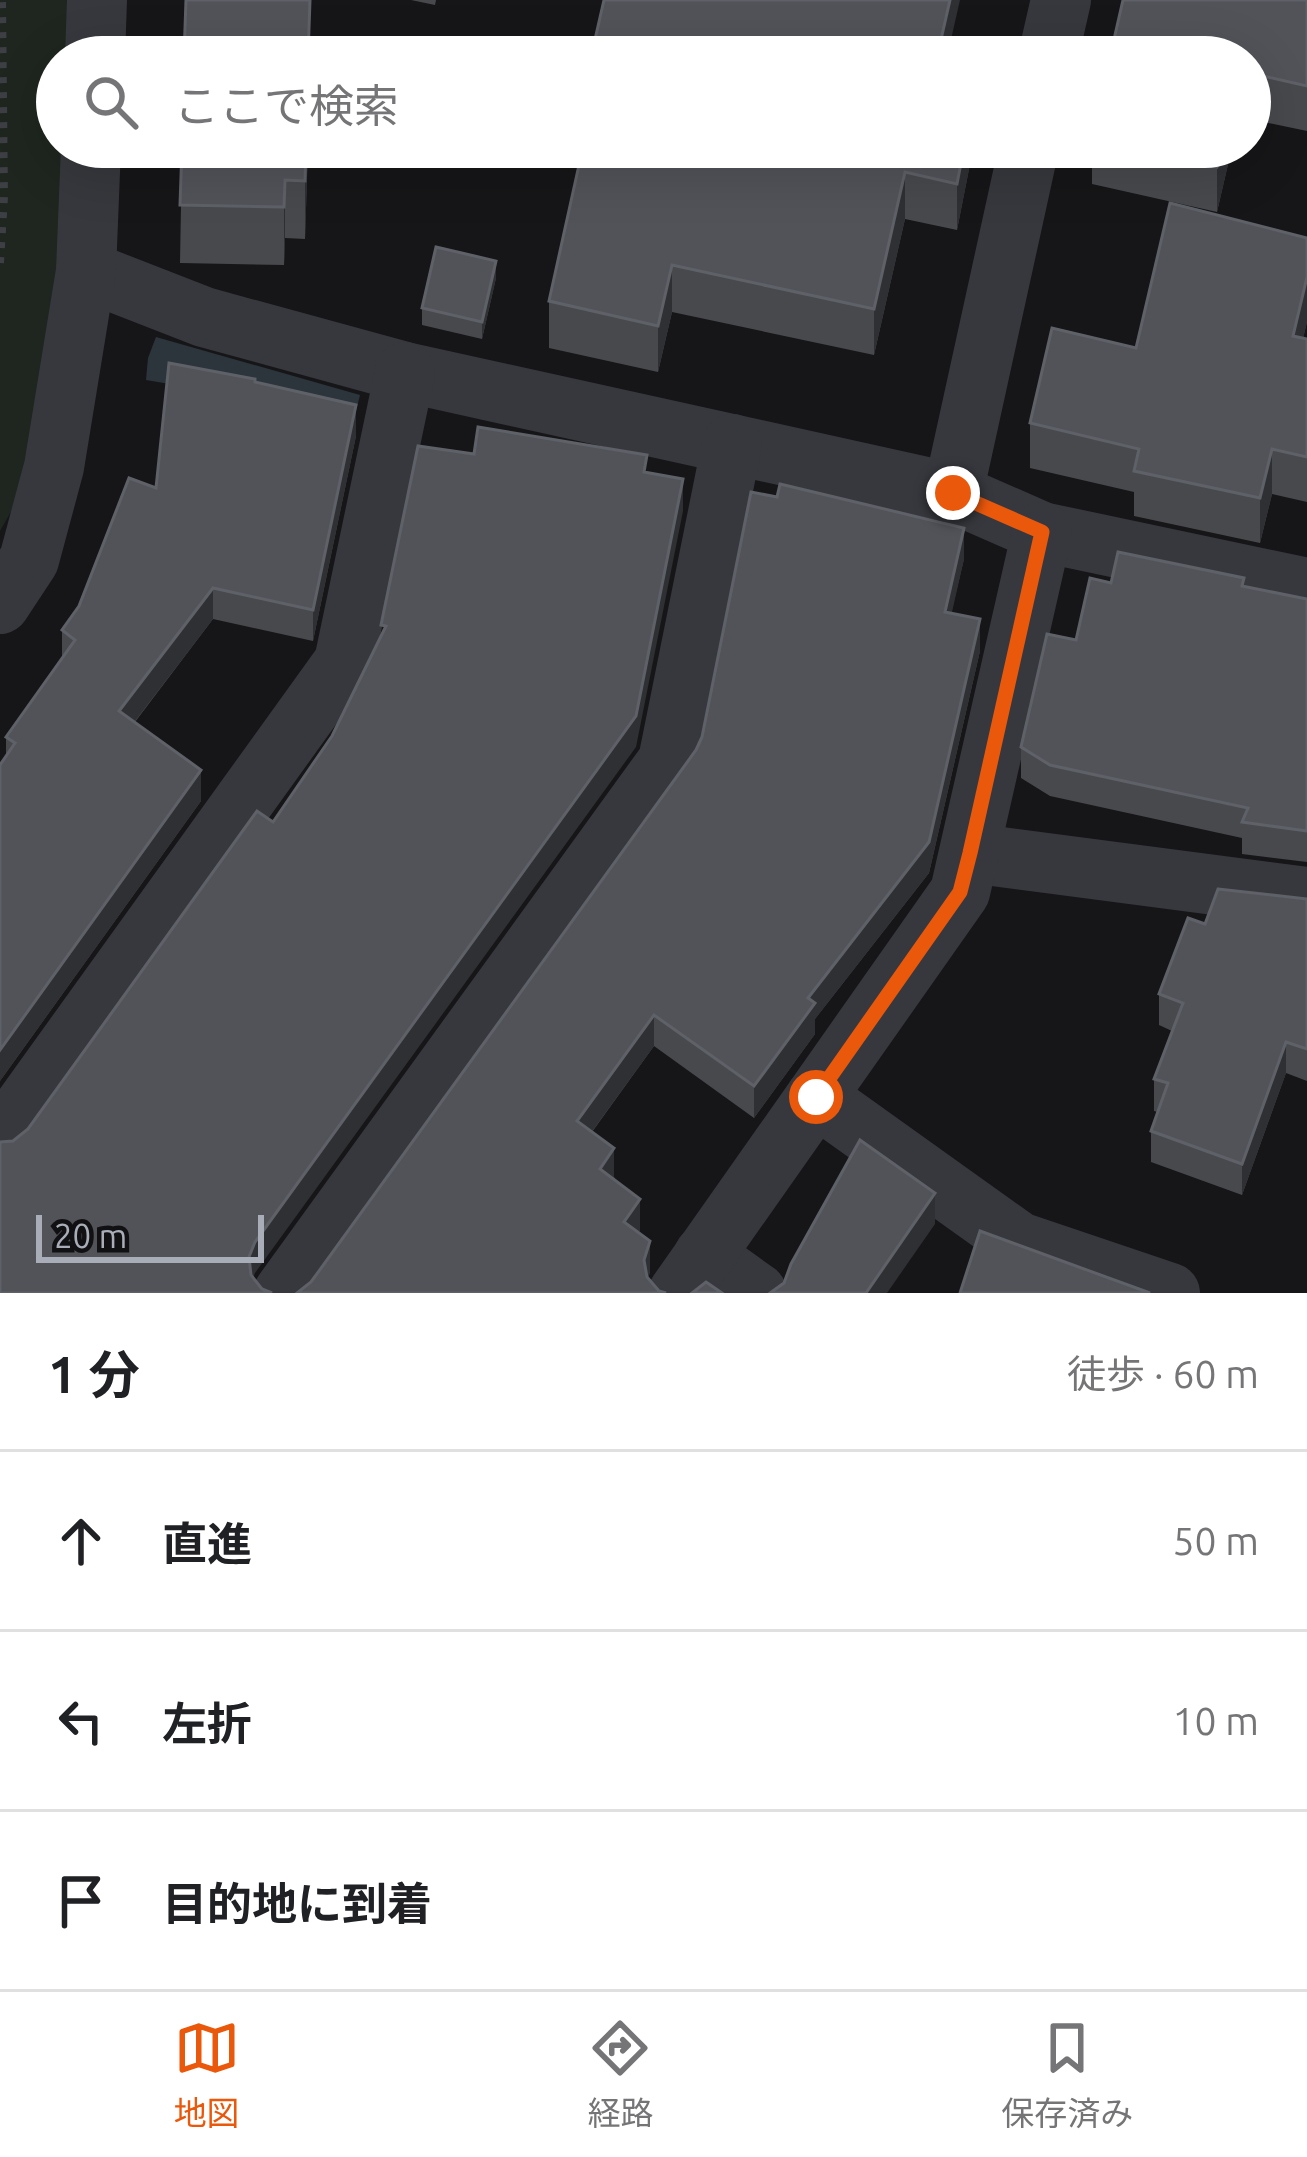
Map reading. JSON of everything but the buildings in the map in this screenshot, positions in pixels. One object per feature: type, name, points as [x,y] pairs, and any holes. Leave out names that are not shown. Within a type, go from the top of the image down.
[{"type":"street","points":[[95,36],[97,0]]},
{"type":"street","points":[[1053,36],[1061,0]]},
{"type":"street","points":[[0,604],[29,560],[54,467],[86,271],[90,168]]},
{"type":"street","points":[[953,493],[1024,168]]},
{"type":"street","points":[[86,271],[204,317],[405,372],[953,493],[1042,532],[1307,588]]},
{"type":"street","points":[[0,1140],[344,662],[405,372]]},
{"type":"street","points":[[284,1293],[668,761],[732,443]]},
{"type":"street","points":[[757,1293],[691,1274],[960,892],[1042,532]]},
{"type":"street","points":[[970,853],[1307,897]]},
{"type":"street","points":[[816,1097],[1019,1242],[1171,1293]]},
{"type":"path","points":[[0,263],[2,0]]},
{"type":"shaded area","points":[[0,0],[74,0],[72,36],[36,36],[36,168],[67,168],[58,372],[13,508],[0,531]]},
{"type":"shaded area","points":[[156,337],[360,395],[355,415],[146,380]]},
{"type":"route","points":[[816,1097],[960,892],[970,853],[1042,532],[953,493]]}]
